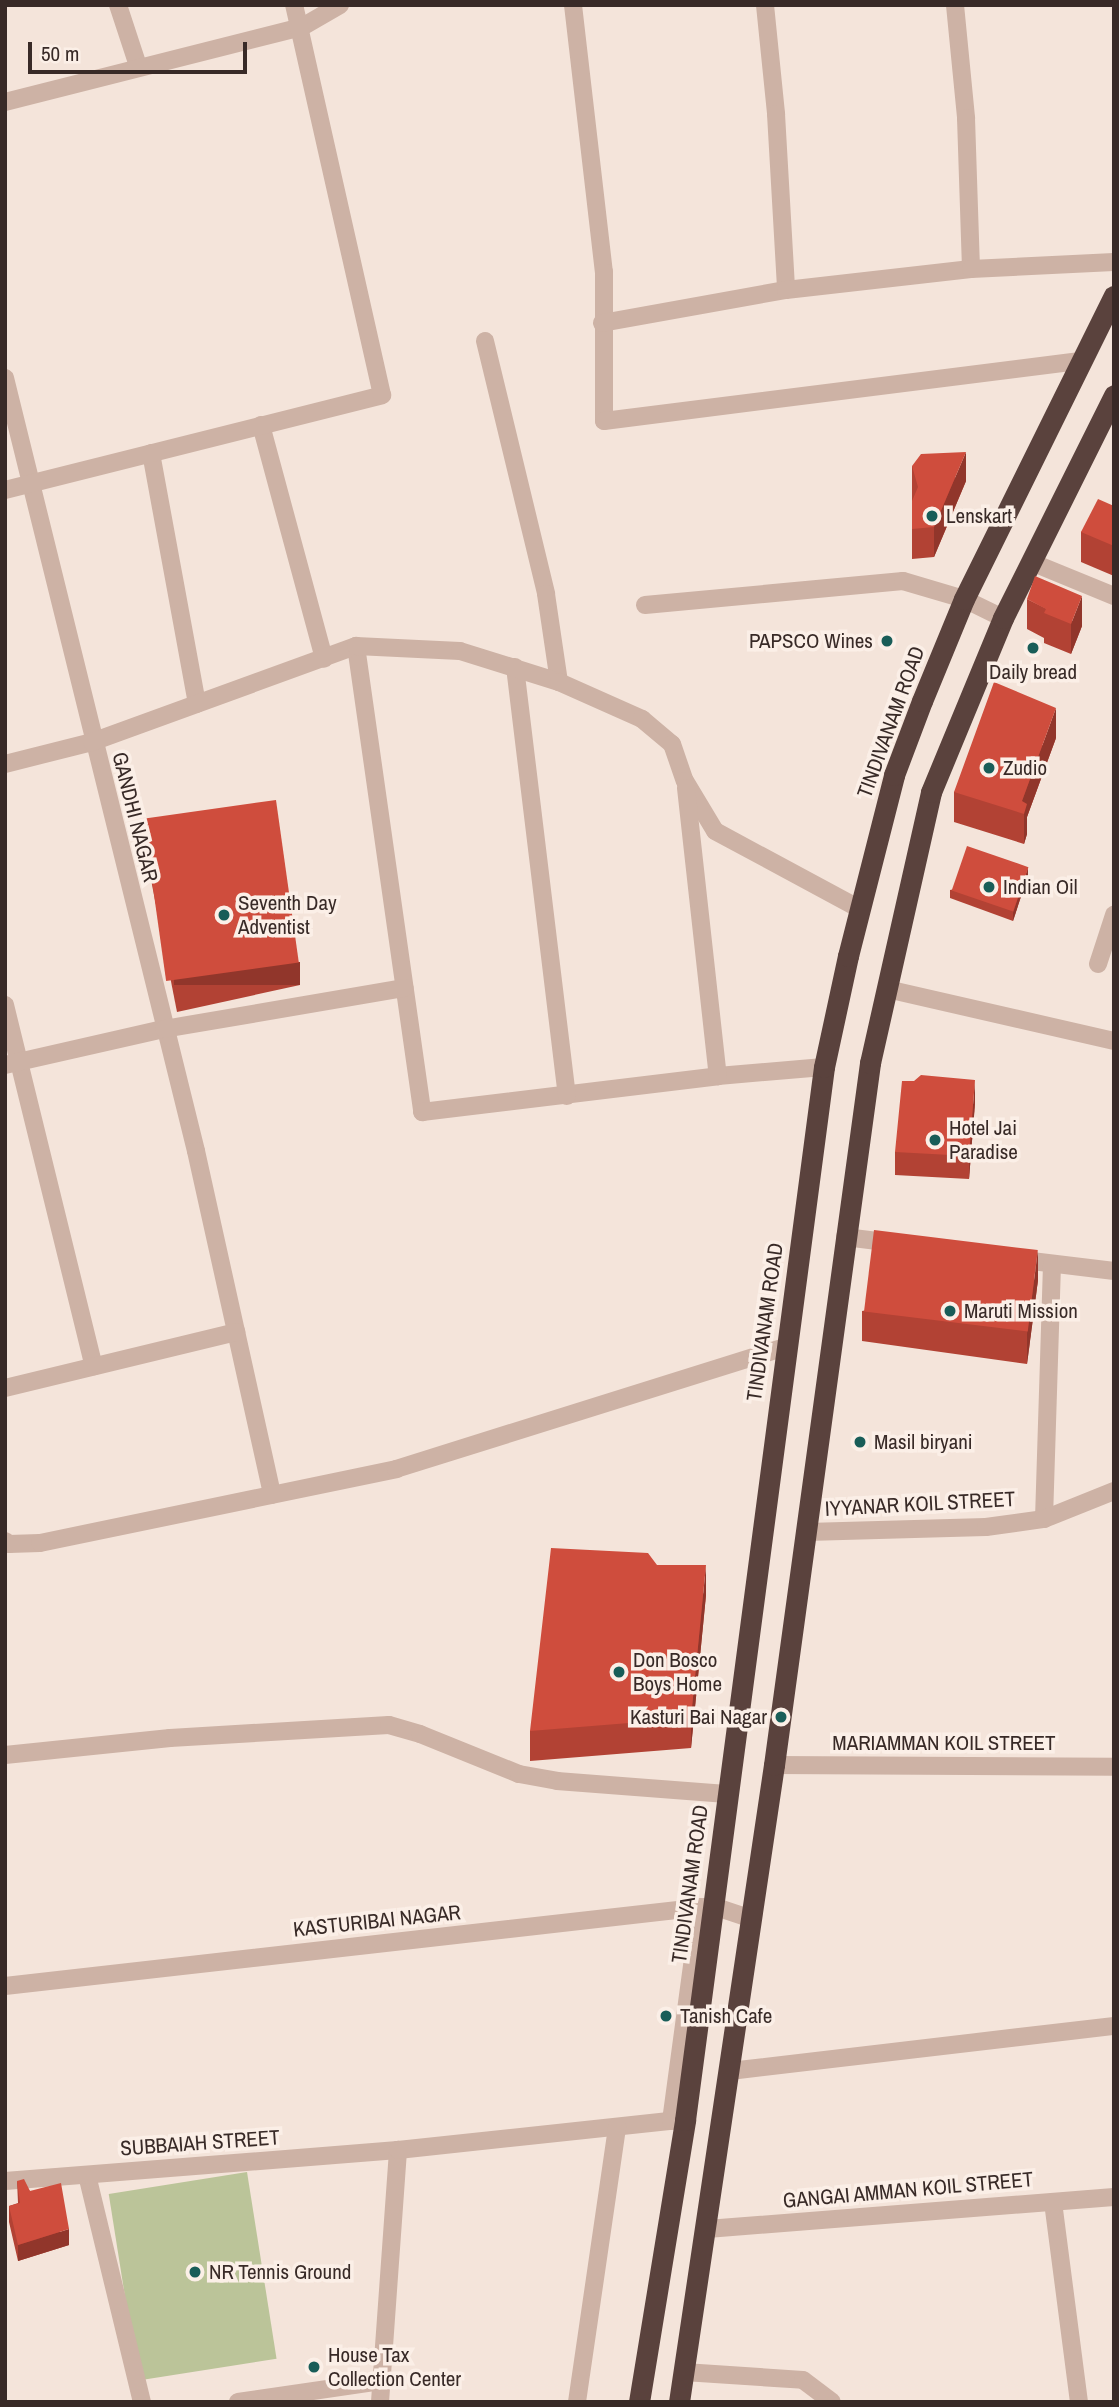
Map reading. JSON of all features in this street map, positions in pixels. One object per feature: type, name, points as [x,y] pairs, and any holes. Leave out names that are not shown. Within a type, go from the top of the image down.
[{"type":"highway","name":"TINDIVANAM ROAD","points":[[639,2402],[685,2120],[706,1906],[727,1794],[824,1067],[894,775],[964,599],[1114,296]]},
{"type":"highway","points":[[679,2402],[775,1765],[870,1063],[931,792],[1003,618],[1114,394]]},
{"type":"street","points":[[118,5],[138,66]]},
{"type":"street","points":[[5,490],[382,395],[302,27],[294,5]]},
{"type":"street","points":[[5,102],[138,66],[302,27],[340,5]]},
{"type":"street","points":[[573,5],[604,272],[604,421],[1080,361]]},
{"type":"street","points":[[765,5],[776,114],[786,290]]},
{"type":"street","points":[[955,5],[966,118],[971,268]]},
{"type":"street","points":[[602,323],[786,290],[971,268],[1114,262]]},
{"type":"street","points":[[485,341],[546,594],[559,682]]},
{"type":"street","name":"GANDHI NAGAR","points":[[5,378],[164,1029],[272,1495]]},
{"type":"street","points":[[261,425],[324,659]]},
{"type":"street","points":[[151,453],[197,705]]},
{"type":"street","points":[[1031,562],[1114,596]]},
{"type":"street","points":[[645,605],[903,581],[964,599],[1003,618]]},
{"type":"street","points":[[356,646],[422,1112],[718,1076],[824,1067]]},
{"type":"street","points":[[5,764],[92,742],[356,646],[460,651],[559,682],[642,719],[672,744],[685,781],[715,831],[860,909]]},
{"type":"street","points":[[515,667],[567,1096]]},
{"type":"street","points":[[685,781],[718,1076]]},
{"type":"street","points":[[1098,964],[1114,915]]},
{"type":"street","points":[[12,1064],[164,1029],[405,988]]},
{"type":"street","points":[[887,989],[1114,1041]]},
{"type":"street","points":[[5,1005],[12,1064],[94,1366]]},
{"type":"street","points":[[845,1237],[914,1246]]},
{"type":"street","points":[[997,1256],[1114,1272]]},
{"type":"street","points":[[1044,1519],[1052,1264]]},
{"type":"street","points":[[5,1388],[236,1332]]},
{"type":"street","points":[[5,1541],[9,1544],[40,1544],[396,1469],[786,1347]]},
{"type":"street","name":"IYYANAR KOIL STREET","points":[[807,1532],[985,1527],[1044,1519],[1114,1490]]},
{"type":"street","points":[[5,1755],[170,1738],[389,1725],[420,1734],[519,1774],[557,1781],[727,1794]]},
{"type":"street","name":"MARIAMMAN KOIL STREET","points":[[775,1765],[1114,1767]]},
{"type":"street","name":"KASTURIBAI NAGAR","points":[[5,1986],[706,1906],[752,1919]]},
{"type":"street","name":"SUBBAIAH STREET","points":[[5,2181],[398,2150],[671,2121],[706,1906]]},
{"type":"street","points":[[730,2071],[1114,2026]]},
{"type":"street","points":[[577,2402],[617,2127]]},
{"type":"street","points":[[380,2402],[398,2150]]},
{"type":"street","points":[[86,2175],[142,2402]]},
{"type":"street","name":"GANGAI AMMAN KOIL STREET","points":[[706,2229],[1114,2197]]},
{"type":"street","points":[[1053,2202],[1079,2402]]},
{"type":"street","points":[[684,2372],[803,2380],[832,2402]]},
{"type":"street","points":[[238,2402],[382,2381]]},
{"type":"green space","name":"NR Tennis Ground","points":[[247,2172],[277,2359],[138,2381],[109,2194]]},
{"type":"building","points":[[966,452],[934,527],[912,529],[912,501],[918,487],[912,466],[921,454]]},
{"type":"building","points":[[1098,499],[1114,506],[1114,546],[1081,532]]},
{"type":"building","points":[[1035,576],[1082,596],[1071,624],[1044,613],[1046,609],[1027,599]]},
{"type":"building","points":[[994,682],[1056,708],[1022,801],[1027,804],[1024,814],[954,792]]},
{"type":"building","name":"Seventh Day Adventist","points":[[276,800],[299,962],[166,981],[143,819]]},
{"type":"building","name":"Indian Oil","points":[[967,846],[1028,867],[1013,912],[952,890]]},
{"type":"building","name":"Hotel Jai Paradise","points":[[921,1075],[975,1080],[969,1156],[895,1152],[902,1081],[914,1081]]},
{"type":"building","name":"Maruti Mission","points":[[874,1230],[1038,1250],[1028,1331],[864,1311]]},
{"type":"building","name":"Don Bosco Boys Home","points":[[551,1548],[648,1553],[657,1565],[706,1565],[691,1718],[530,1731]]},
{"type":"building","points":[[24,2179],[30,2191],[61,2183],[69,2229],[18,2245],[9,2206],[20,2203],[17,2181]]},
{"type":"place","name":"Lenskart","points":[[932,516]]},
{"type":"place","name":"PAPSCO Wines","points":[[887,641]]},
{"type":"place","name":"Daily bread","points":[[1033,648]]},
{"type":"place","name":"Zudio","points":[[989,768]]},
{"type":"place","name":"Indian Oil","points":[[989,887]]},
{"type":"place","name":"Seventh Day Adventist","points":[[224,915]]},
{"type":"place","name":"Hotel Jai Paradise","points":[[935,1140]]},
{"type":"place","name":"Maruti Mission","points":[[950,1311]]},
{"type":"place","name":"Masil biryani","points":[[860,1442]]},
{"type":"place","name":"Don Bosco Boys Home","points":[[619,1672]]},
{"type":"place","name":"Kasturi Bai Nagar","points":[[781,1717]]},
{"type":"place","name":"Tanish Cafe","points":[[666,2016]]},
{"type":"place","name":"NR Tennis Ground","points":[[195,2272]]},
{"type":"place","name":"House Tax Collection Center","points":[[314,2367]]}]
